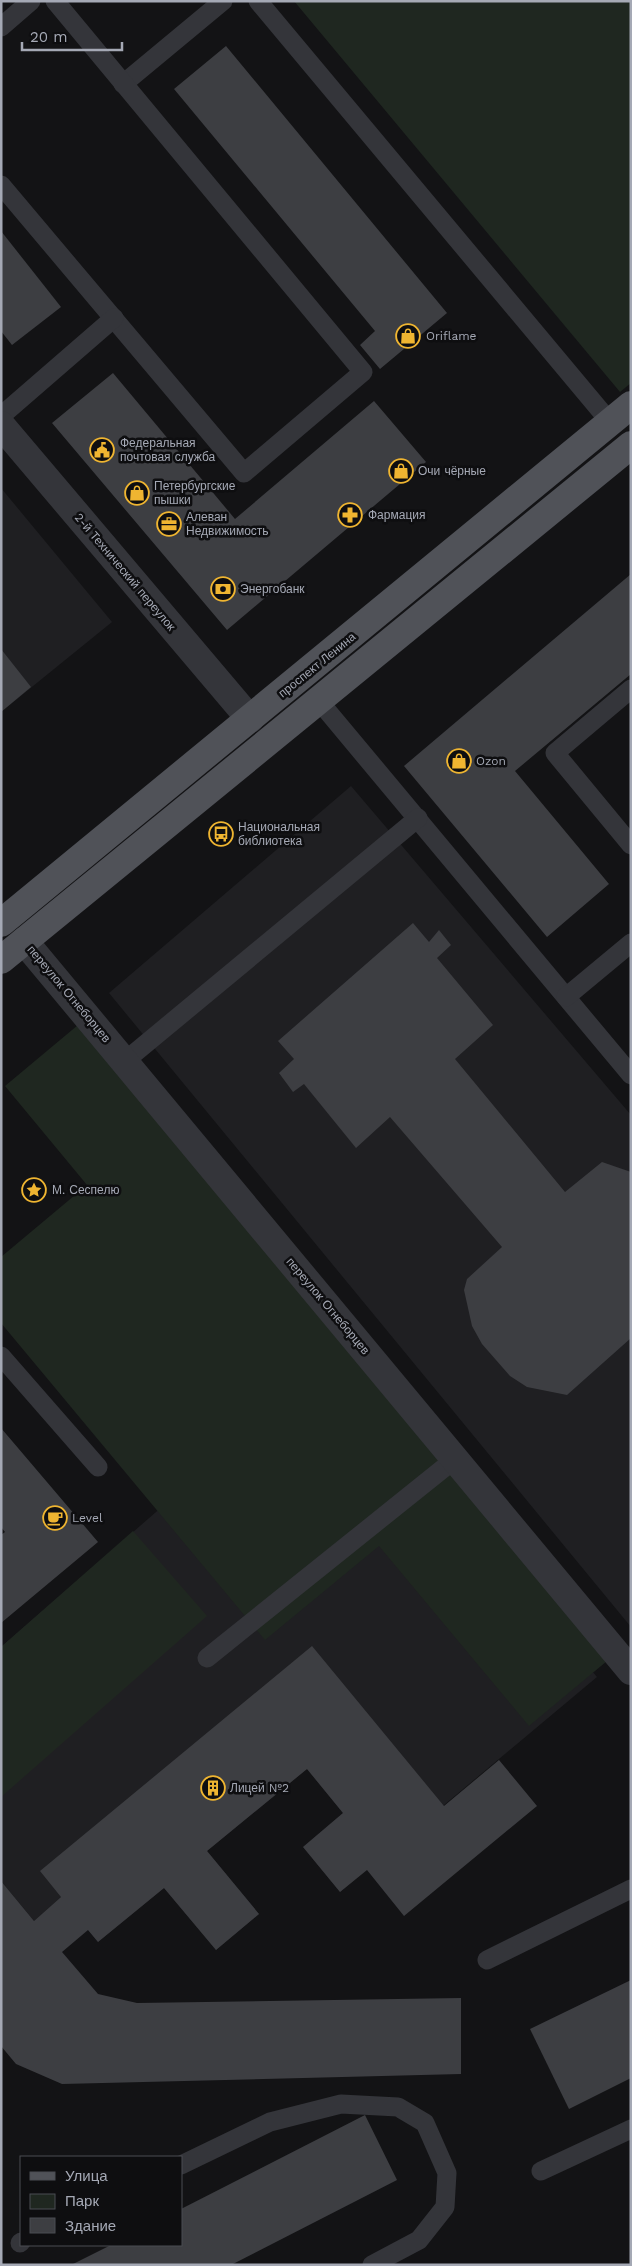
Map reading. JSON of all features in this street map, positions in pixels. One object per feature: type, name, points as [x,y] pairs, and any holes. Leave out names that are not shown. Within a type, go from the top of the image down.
[{"type":"main road","name":"проспект Ленина","points":[[4,921],[631,405]]},
{"type":"main road","points":[[1,960],[631,445]]},
{"type":"main road","points":[[300,678],[318,700]]},
{"type":"main road","points":[[250,719],[268,742]]},
{"type":"main road","points":[[4,921],[24,941]]},
{"type":"street","name":"2-й Технический переулок","points":[[1,425],[250,719]]},
{"type":"street","name":"переулок Огнеборцев","points":[[24,941],[631,1671]]},
{"type":"lane","points":[[1,27],[31,1]]},
{"type":"lane","points":[[1,185],[244,473],[363,372],[55,1]]},
{"type":"lane","points":[[123,84],[222,1]]},
{"type":"lane","points":[[258,1],[610,422]]},
{"type":"lane","points":[[1,416],[114,318]]},
{"type":"lane","points":[[631,689],[555,753],[631,845]]},
{"type":"lane","points":[[318,700],[631,1075]]},
{"type":"lane","points":[[125,1061],[418,818]]},
{"type":"lane","points":[[566,997],[631,943]]},
{"type":"lane","points":[[1,1356],[98,1467]]},
{"type":"lane","points":[[207,1658],[455,1459]]},
{"type":"lane","points":[[487,1960],[631,1889]]},
{"type":"lane","points":[[182,2165],[270,2122],[341,2104],[398,2106],[425,2123],[447,2173],[445,2207],[419,2240],[372,2265]]},
{"type":"lane","points":[[541,2171],[631,2128]]},
{"type":"shaded area","points":[[1,488],[112,622],[1,712]]},
{"type":"shaded area","points":[[351,786],[631,1115],[631,1627],[109,993]]},
{"type":"shaded area","points":[[334,1357],[597,1677],[340,1892],[303,1847],[343,1813],[307,1769],[207,1851],[259,1914],[216,1950],[164,1888],[98,1942],[61,1897],[34,1921],[1,1881],[1,1647]]},
{"type":"green space","points":[[294,1],[631,1],[631,383],[620,392]]},
{"type":"green space","points":[[78,1025],[607,1661],[529,1726],[379,1546],[265,1640],[1,1323],[1,1257],[87,1185],[5,1086]]},
{"type":"green space","points":[[133,1531],[207,1616],[1,1797],[1,1647]]},
{"type":"building","points":[[226,46],[447,313],[380,369],[360,345],[375,331],[174,89]]},
{"type":"building","points":[[1,231],[61,307],[12,345],[1,331]]},
{"type":"building","points":[[113,373],[235,519],[374,401],[426,462],[227,630],[52,423]]},
{"type":"building","points":[[631,574],[631,674],[515,771],[609,884],[547,937],[404,766]]},
{"type":"building","points":[[1,649],[31,687],[1,712]]},
{"type":"building","points":[[413,923],[429,942],[439,930],[451,945],[437,958],[493,1025],[455,1059],[565,1192],[602,1162],[631,1172],[631,1338],[567,1395],[527,1387],[510,1376],[482,1344],[472,1326],[464,1290],[467,1279],[502,1247],[390,1117],[356,1148],[304,1084],[293,1092],[279,1073],[294,1059],[278,1041]]},
{"type":"building","points":[[1,1428],[98,1542],[1,1623],[1,1535],[5,1532],[1,1527]]},
{"type":"building","points":[[312,1646],[444,1806],[499,1760],[537,1806],[404,1916],[367,1870],[340,1892],[303,1847],[343,1813],[307,1769],[207,1851],[259,1914],[216,1950],[164,1888],[98,1942],[88,1930],[62,1952],[98,1994],[137,2003],[461,1998],[461,2074],[62,2084],[16,2064],[1,2046],[1,1881],[34,1921],[61,1897],[40,1871]]},
{"type":"building","points":[[631,1980],[631,2078],[569,2109],[530,2029]]},
{"type":"building","points":[[365,2115],[397,2180],[231,2265],[71,2265],[109,2246],[182,2246],[182,2208]]},
{"type":"place","name":"Oriflame","points":[[408,336]]},
{"type":"place","name":"Федеральная почтовая служба","points":[[102,450]]},
{"type":"place","name":"Очи чёрные","points":[[401,471]]},
{"type":"place","name":"Петербургские пышки","points":[[137,493]]},
{"type":"place","name":"Фармация","points":[[350,515]]},
{"type":"place","name":"Алеван Недвижимость","points":[[169,524]]},
{"type":"place","name":"Энергобанк","points":[[223,589]]},
{"type":"place","name":"Ozon","points":[[459,761]]},
{"type":"place","name":"Национальная библиотека","points":[[221,834]]},
{"type":"place","name":"М. Сеспелю","points":[[34,1190]]},
{"type":"place","name":"Level","points":[[55,1518]]},
{"type":"place","name":"Лицей №2","points":[[213,1788]]}]
